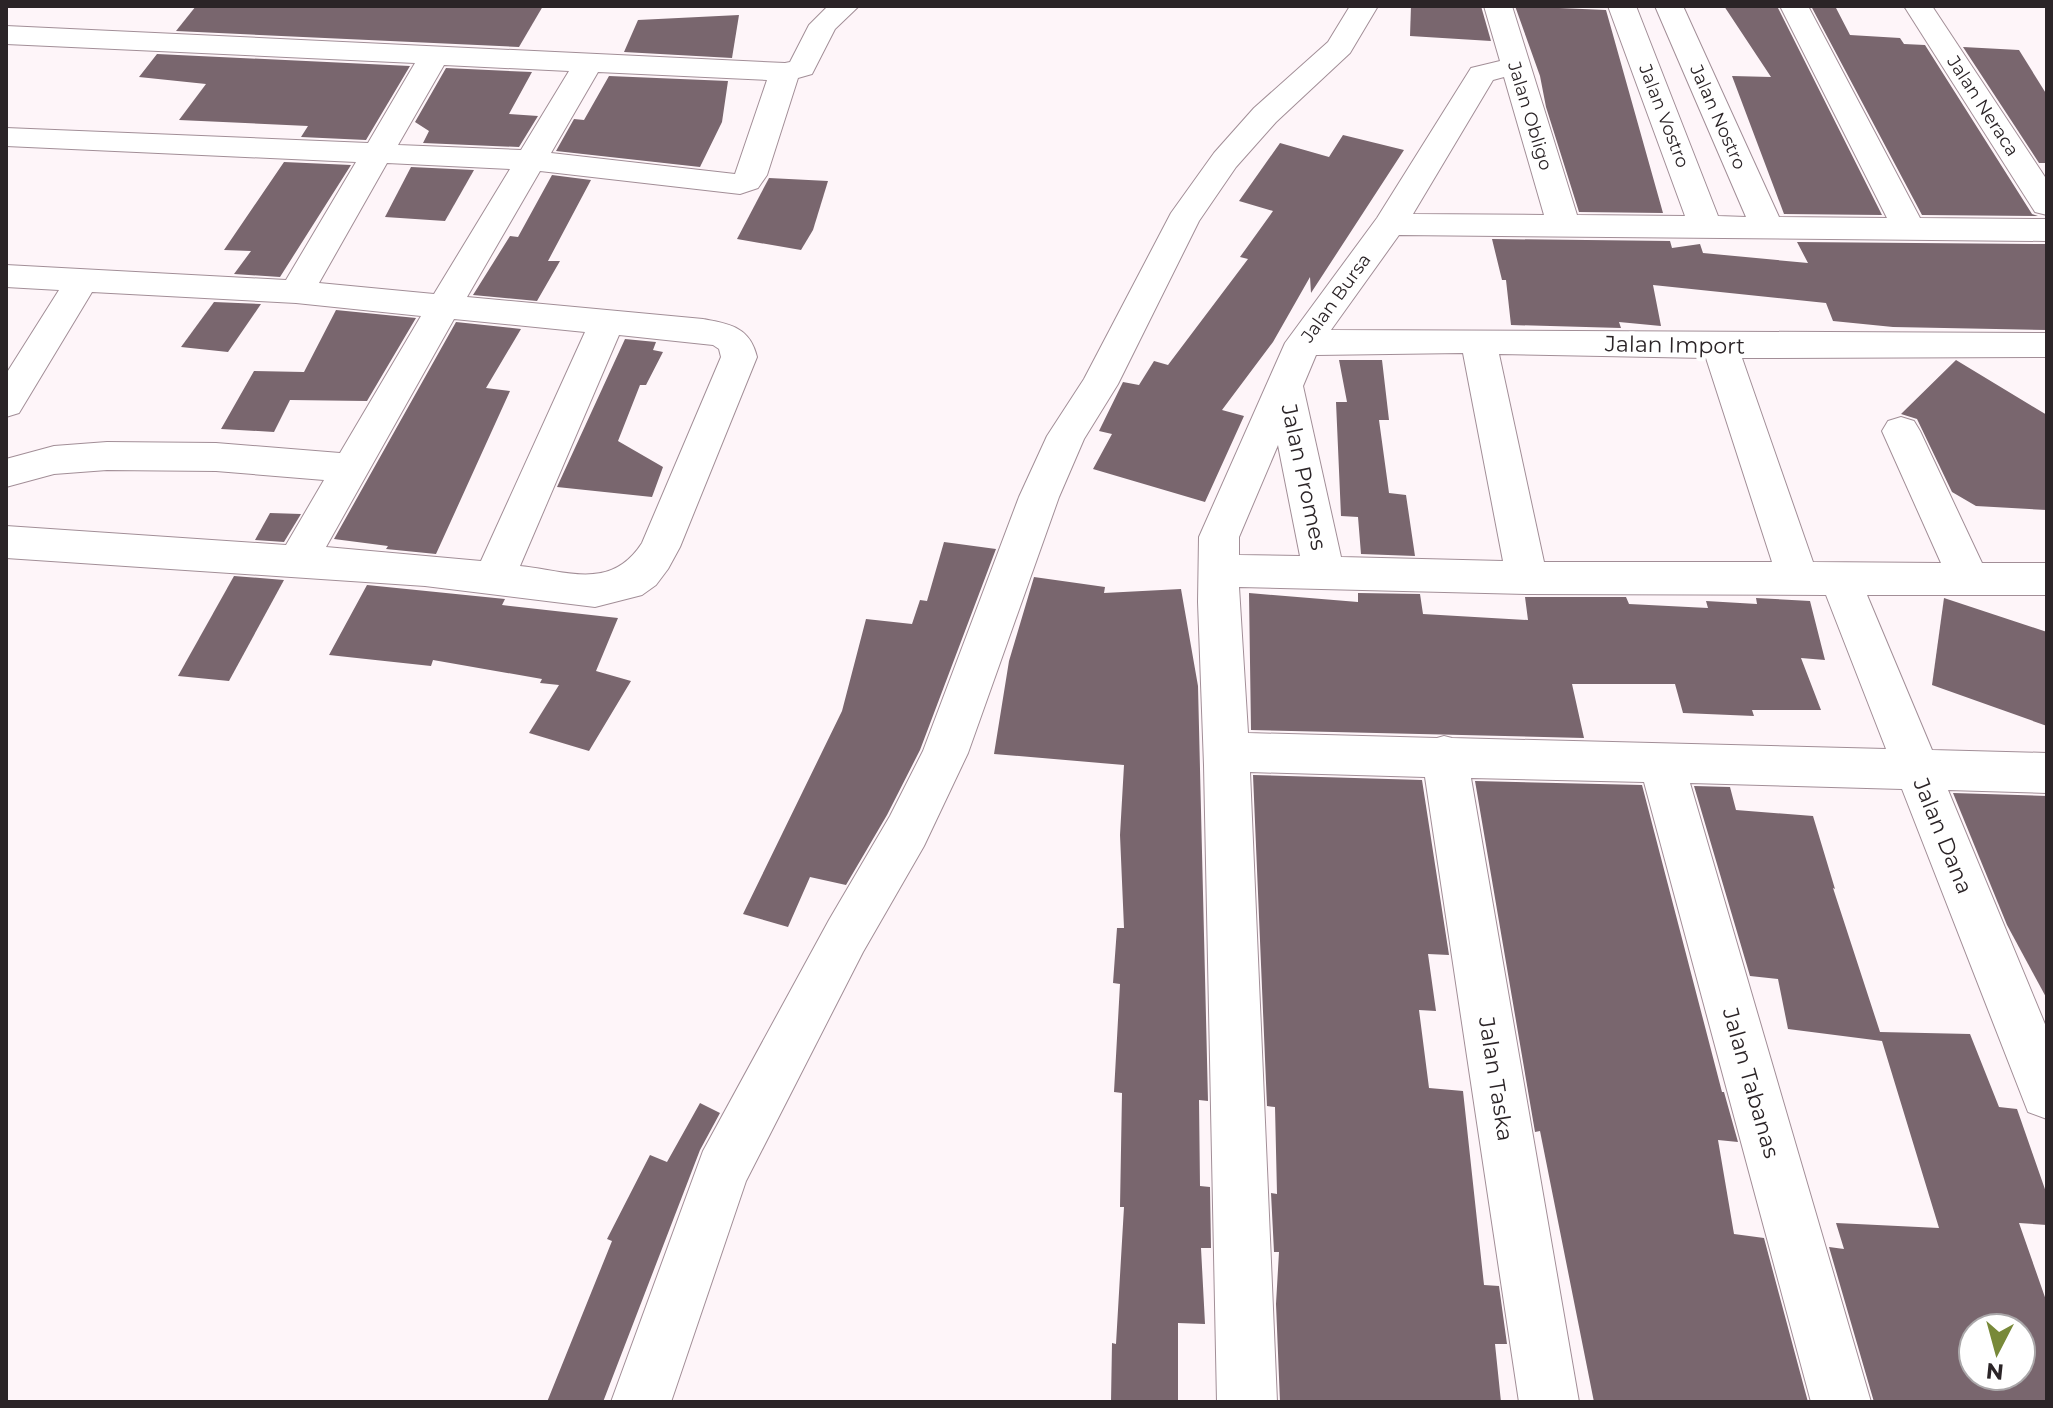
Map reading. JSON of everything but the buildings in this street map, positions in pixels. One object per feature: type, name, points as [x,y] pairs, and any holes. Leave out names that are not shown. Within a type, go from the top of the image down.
[{"type":"street","points":[[6,35],[785,72],[802,68],[823,25],[845,6]]},
{"type":"street","points":[[641,1402],[722,1170],[846,936],[907,831],[945,753],[1033,512],[1066,436],[1100,384],[1183,220],[1199,196],[1225,160],[1265,115],[1340,47],[1364,6]]},
{"type":"street","name":"Jalan Obligo","points":[[1498,6],[1563,225]]},
{"type":"street","name":"Jalan Vostro","points":[[1622,6],[1705,226]]},
{"type":"street","name":"Jalan Nostro","points":[[1669,6],[1767,227]]},
{"type":"street","points":[[1794,6],[1909,228]]},
{"type":"street","name":"Jalan Neraca","points":[[1918,6],[2047,205]]},
{"type":"street","points":[[296,292],[435,55]]},
{"type":"street","points":[[298,560],[588,64]]},
{"type":"street","name":"Jalan Bursa","points":[[1247,1402],[1219,537],[1303,343],[1390,224],[1482,74],[1515,66]]},
{"type":"street","points":[[6,137],[532,160],[730,183],[747,181],[785,72]]},
{"type":"street","points":[[1390,224],[2047,230]]},
{"type":"street","points":[[6,276],[296,292],[703,331],[723,335],[736,343],[739,357],[660,547],[647,569],[633,583],[615,589],[595,591],[494,578],[298,560],[6,542]]},
{"type":"street","points":[[6,404],[83,279]]},
{"type":"street","points":[[494,578],[607,322]]},
{"type":"street","points":[[1478,341],[1527,578]]},
{"type":"street","name":"Jalan Import","points":[[1303,343],[1478,341],[1720,346],[2047,345]]},
{"type":"street","name":"Jalan Dana","points":[[1720,346],[1819,579],[1917,772],[2047,1093]]},
{"type":"street","name":"Jalan Promes","points":[[1284,383],[1324,571]]},
{"type":"street","points":[[1901,431],[1969,579]]},
{"type":"street","points":[[6,473],[54,460],[107,456],[216,457],[350,468]]},
{"type":"street","points":[[1218,570],[1527,578],[2047,579]]},
{"type":"street","points":[[1227,752],[1444,755],[1917,772],[2047,773]]},
{"type":"street","name":"Jalan Taska","points":[[1444,755],[1549,1402]]},
{"type":"street","name":"Jalan Tabanas","points":[[1661,763],[1841,1402]]}]
